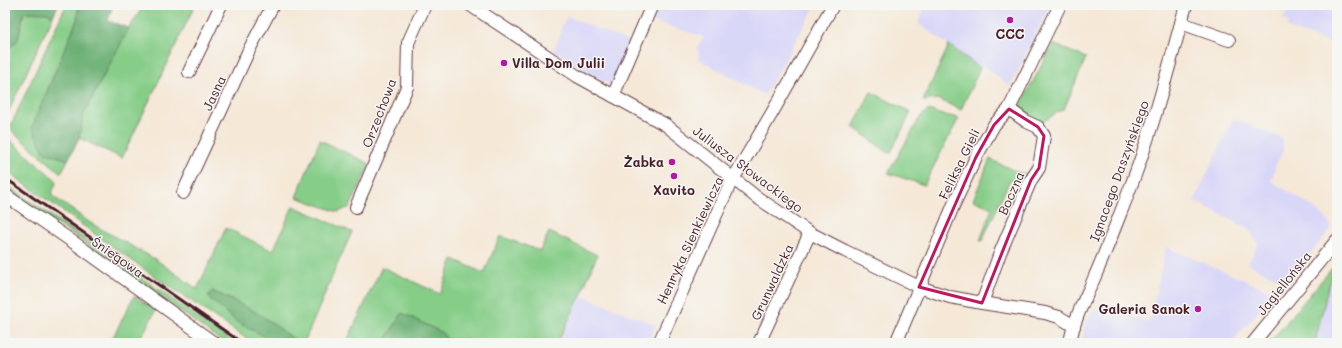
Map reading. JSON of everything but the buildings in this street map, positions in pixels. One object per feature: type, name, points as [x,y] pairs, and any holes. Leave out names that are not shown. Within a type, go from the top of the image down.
[{"type":"street","points":[[189,72],[221,5]]},
{"type":"street","name":"Jasna","points":[[182,193],[246,57],[273,5]]},
{"type":"street","name":"Orzechowa","points":[[356,207],[407,87],[408,43],[425,5]]},
{"type":"street","name":"Juliusza Słowackiego","points":[[470,5],[577,76],[666,125],[755,196],[810,232],[845,251],[919,287],[950,297],[1045,313],[1059,317],[1074,326]]},
{"type":"street","points":[[612,96],[652,5]]},
{"type":"street","name":"Henryka Sienkiewicza","points":[[659,343],[720,205],[833,5]]},
{"type":"street","name":"Feliksa Gieli","points":[[896,343],[954,204],[976,157],[994,125],[1009,109],[1060,5]]},
{"type":"street","name":"Ignacego Daszyńskiego","points":[[1070,343],[1074,326],[1137,170],[1154,118],[1186,5]]},
{"type":"street","points":[[1181,24],[1229,40]]},
{"type":"street","name":"Boczna","points":[[982,303],[1000,253],[1031,180],[1039,168],[1044,136],[1038,127],[1027,122],[1009,109]]},
{"type":"street","name":"Śniegowa","points":[[5,195],[214,343]]},
{"type":"street","name":"Grunwaldzka","points":[[759,343],[810,232]]},
{"type":"street","name":"Jagiellońska","points":[[1253,343],[1337,240]]},
{"type":"highlighted area","points":[[1009,109],[1038,127],[1044,136],[1039,168],[1031,180],[982,303],[919,287],[976,157],[994,125]]},
{"type":"shaded area","points":[[659,5],[816,5],[765,95],[698,59],[699,54],[697,48],[704,37],[652,21]]},
{"type":"shaded area","points":[[926,5],[1048,5],[1048,10],[1010,86],[982,65],[980,68],[918,23]]},
{"type":"shaded area","points":[[1290,5],[1337,5],[1337,45],[1287,28],[1289,22],[1283,19]]},
{"type":"shaded area","points":[[567,16],[629,42],[611,85],[574,65],[553,50]]},
{"type":"shaded area","points":[[1233,119],[1282,138],[1283,151],[1277,162],[1271,181],[1307,203],[1326,218],[1332,228],[1285,282],[1248,264],[1258,244],[1248,228],[1194,201]]},
{"type":"shaded area","points":[[1166,247],[1277,294],[1264,305],[1237,336],[1233,343],[1083,343],[1084,326],[1093,309],[1150,322]]},
{"type":"shaded area","points":[[1332,271],[1337,273],[1337,343],[1315,343]]},
{"type":"shaded area","points":[[581,295],[656,325],[648,343],[557,343]]},
{"type":"green space","points":[[5,5],[58,5],[53,16],[47,13],[24,12],[18,40],[10,47],[5,44]]},
{"type":"green space","points":[[66,5],[79,5],[77,20],[32,127],[44,152],[68,160],[61,173],[13,132],[11,125]]},
{"type":"green space","points":[[79,5],[113,5],[108,21],[129,28],[83,115],[79,138],[68,160],[44,152],[32,127],[77,20]]},
{"type":"green space","points":[[144,5],[195,5],[122,158],[79,138],[83,115],[129,28]]},
{"type":"green space","points":[[24,12],[47,13],[53,16],[5,119],[5,44],[10,47],[18,40]]},
{"type":"green space","points":[[1053,44],[1086,58],[1064,109],[1046,120],[1038,122],[1018,109]]},
{"type":"green space","points":[[949,45],[980,68],[961,110],[938,99],[923,101]]},
{"type":"green space","points":[[871,92],[911,112],[890,154],[853,127]]},
{"type":"green space","points":[[929,110],[939,114],[959,118],[924,185],[888,173],[921,116]]},
{"type":"green space","points":[[5,136],[57,181],[51,195],[92,224],[155,259],[197,289],[226,228],[273,251],[293,206],[352,232],[304,343],[296,341],[275,325],[249,309],[212,291],[208,297],[237,322],[264,336],[271,343],[253,343],[151,274],[5,170]]},
{"type":"green space","points":[[320,140],[370,164],[350,207],[338,212],[296,197]]},
{"type":"green space","points":[[990,159],[1017,172],[1030,174],[1024,179],[1010,180],[982,241],[980,241],[992,208],[973,200]]},
{"type":"green space","points":[[5,184],[234,343],[224,343],[74,235],[38,213],[5,190]]},
{"type":"green space","points":[[549,232],[597,255],[581,295],[557,343],[472,343],[467,340],[448,340],[441,332],[402,313],[384,343],[346,343],[382,267],[440,294],[453,259],[484,273],[500,236],[540,251]]},
{"type":"green space","points":[[1333,267],[1315,343],[1269,343]]},
{"type":"green space","points":[[212,291],[254,311],[299,343],[271,343],[264,336],[237,322],[208,297]]},
{"type":"green space","points":[[134,296],[156,310],[138,343],[110,343]]},
{"type":"green space","points":[[402,313],[441,332],[448,340],[467,340],[472,343],[384,343]]},
{"type":"railway","points":[[5,178],[242,343]]},
{"type":"place","name":"CCC","points":[[1010,20]]},
{"type":"place","name":"Villa Dom Julii","points":[[504,63]]},
{"type":"place","name":"Żabka","points":[[672,162]]},
{"type":"place","name":"Xavito","points":[[674,176]]},
{"type":"place","name":"Galeria Sanok","points":[[1198,309]]}]
